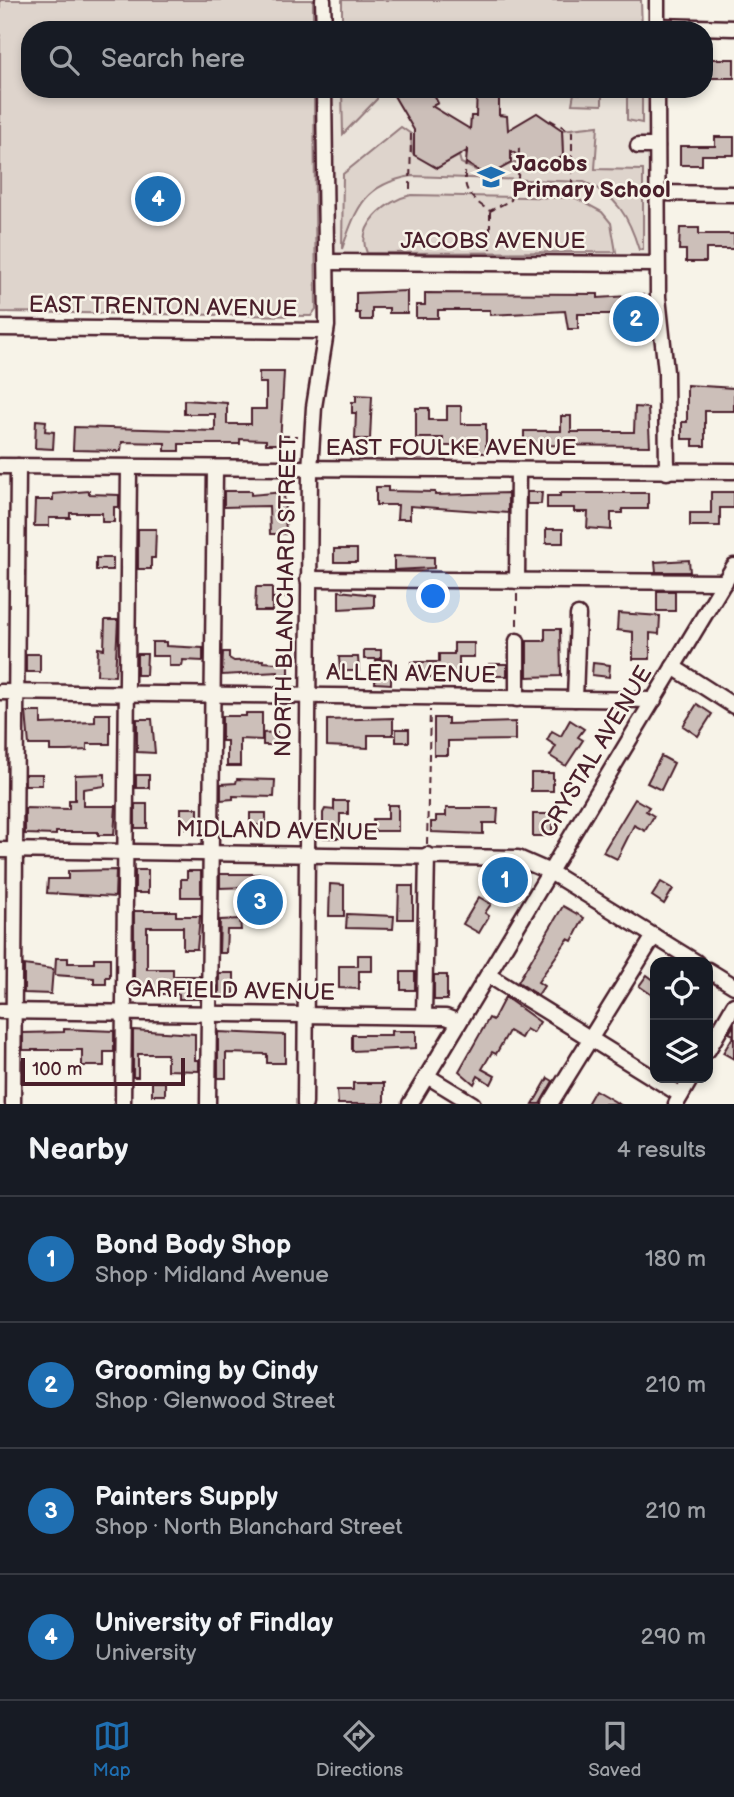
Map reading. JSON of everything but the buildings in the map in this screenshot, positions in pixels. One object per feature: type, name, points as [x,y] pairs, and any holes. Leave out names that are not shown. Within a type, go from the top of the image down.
[{"type":"street","points":[[323,0],[324,21]]},
{"type":"street","points":[[657,0],[657,21]]},
{"type":"street","points":[[713,28],[734,28]]},
{"type":"street","name":"NORTH BLANCHARD STREET","points":[[304,1104],[310,470],[314,407],[326,331],[328,262],[324,98]]},
{"type":"street","points":[[657,98],[658,309],[666,372],[667,471]]},
{"type":"street","points":[[638,146],[657,146]]},
{"type":"street","points":[[657,193],[734,194]]},
{"type":"street","name":"JACOBS AVENUE","points":[[328,262],[657,264]]},
{"type":"street","name":"EAST TRENTON AVENUE","points":[[0,328],[326,331]]},
{"type":"street","name":"EAST FOULKE AVENUE","points":[[0,466],[215,470],[734,471]]},
{"type":"street","points":[[13,1104],[7,1011],[8,850],[18,692],[18,466]]},
{"type":"street","points":[[123,1104],[129,468]]},
{"type":"street","points":[[208,1104],[215,470]]},
{"type":"street","points":[[517,581],[518,471]]},
{"type":"street","name":"CRYSTAL AVENUE","points":[[410,1104],[734,566]]},
{"type":"street","points":[[308,579],[725,582]]},
{"type":"street","points":[[575,699],[578,615]]},
{"type":"street","points":[[517,641],[517,699]]},
{"type":"street","points":[[673,667],[734,706]]},
{"type":"street","name":"ALLEN AVENUE","points":[[0,692],[654,700]]},
{"type":"street","name":"MIDLAND AVENUE","points":[[8,850],[518,858],[550,873],[688,957]]},
{"type":"street","points":[[424,1016],[427,855]]},
{"type":"street","points":[[550,1104],[654,936]]},
{"type":"street","points":[[713,973],[734,986]]},
{"type":"street","points":[[488,975],[590,1039],[678,1100],[688,1083]]},
{"type":"street","points":[[713,1041],[734,1005]]},
{"type":"street","name":"GARFIELD AVENUE","points":[[7,1011],[424,1016],[446,1017],[459,1023]]},
{"type":"street","points":[[427,1076],[473,1104]]},
{"type":"path","points":[[550,120],[572,132],[572,191]]},
{"type":"path","points":[[410,189],[411,134]]},
{"type":"path","points":[[467,148],[466,190],[470,198],[490,211]]},
{"type":"path","points":[[490,211],[511,200],[514,182],[518,179],[519,148]]},
{"type":"path","points":[[490,211],[490,264]]},
{"type":"path","points":[[485,240],[490,240]]},
{"type":"path","points":[[282,436],[298,436]]},
{"type":"path","points":[[517,581],[517,641]]},
{"type":"path","points":[[272,598],[294,598]]},
{"type":"path","points":[[427,855],[430,698]]},
{"type":"shaded area","points":[[0,0],[313,0],[313,21],[21,21],[21,98],[314,98],[316,309],[311,316],[0,312]]},
{"type":"shaded area","points":[[342,0],[641,0],[642,21],[342,21]]},
{"type":"shaded area","name":"Jacobs Primary School","points":[[324,98],[657,98],[657,264],[328,262]]},
{"type":"shaded area","points":[[342,98],[377,98],[377,99],[343,134]]},
{"type":"shaded area","points":[[573,98],[602,98],[602,105],[572,104]]},
{"type":"shaded area","points":[[627,98],[642,98],[642,123],[627,120]]},
{"type":"shaded area","points":[[598,126],[595,169],[643,170],[643,249],[639,250],[631,227],[620,208],[605,193],[584,182],[412,176],[383,185],[365,199],[358,209],[342,249],[343,174],[401,127],[411,134],[412,153],[437,168],[459,156],[461,163],[488,176],[515,162],[534,165],[542,170],[563,156],[562,130]]},
{"type":"shaded area","points":[[411,195],[576,198],[602,212],[611,223],[616,252],[367,253],[364,243],[369,224],[383,208]]},
{"type":"place","name":"Jacobs Primary School","points":[[491,177]]},
{"type":"place","name":"University of Findlay","points":[[158,199]]},
{"type":"place","name":"Grooming by Cindy","points":[[636,319]]},
{"type":"place","name":"Bond Body Shop","points":[[505,880]]},
{"type":"place","name":"Painters Supply","points":[[260,902]]}]
